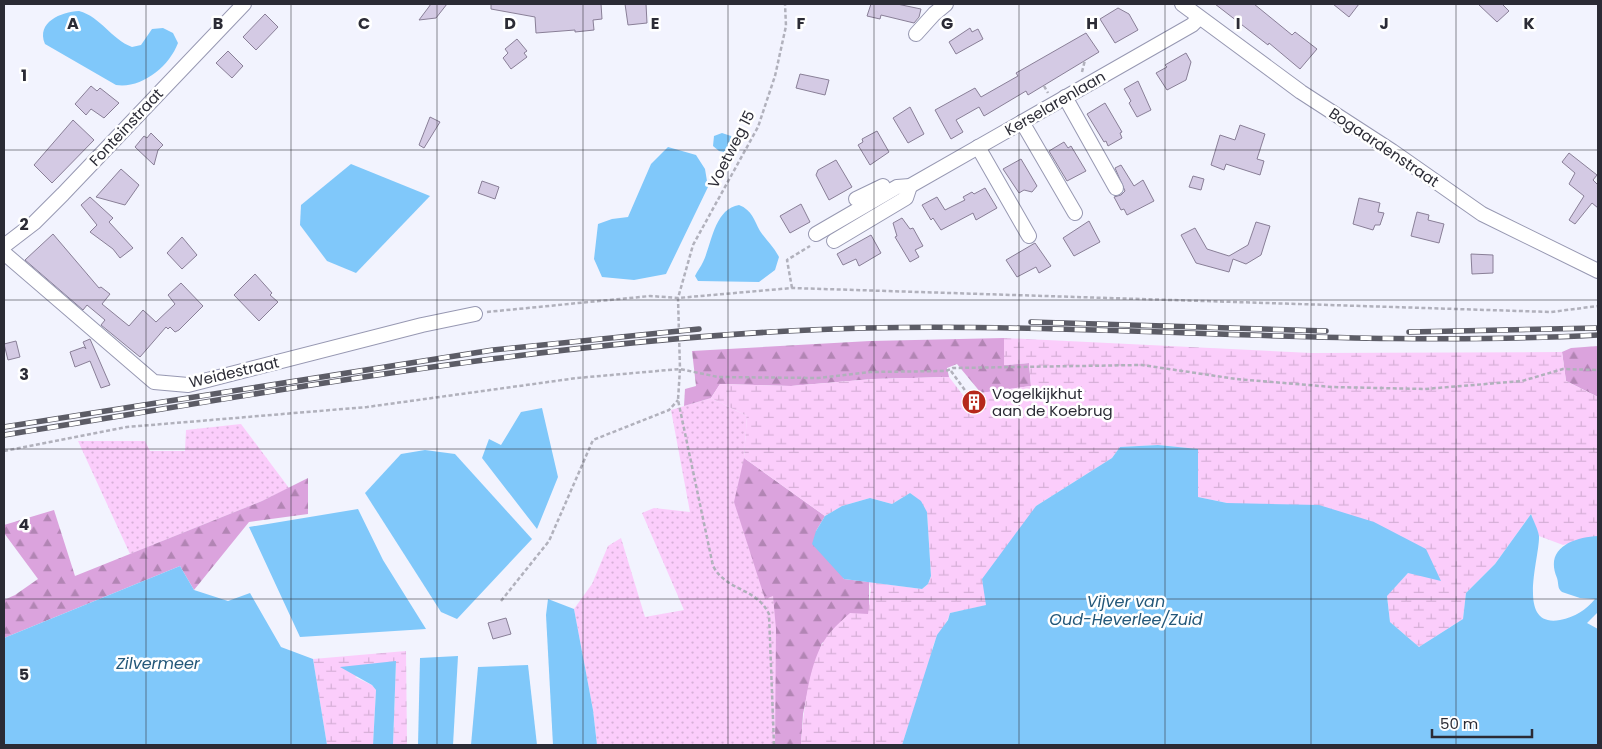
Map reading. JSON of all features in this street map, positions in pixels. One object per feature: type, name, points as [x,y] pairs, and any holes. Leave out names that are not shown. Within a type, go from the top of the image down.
[{"type":"street","name":"Fonteinstraat","points":[[4,246],[34,223],[63,194],[244,4]]},
{"type":"street","points":[[916,34],[946,4]]},
{"type":"street","name":"Bogaardenstraat","points":[[1182,4],[1300,92],[1392,151],[1482,214],[1598,271]]},
{"type":"street","name":"Kerselarenlaan","points":[[816,234],[978,147],[1192,25],[1199,18]]},
{"type":"street","points":[[1065,97],[1116,188]]},
{"type":"street","points":[[1022,122],[1075,213]]},
{"type":"street","points":[[978,147],[1029,236]]},
{"type":"street","points":[[834,241],[906,198],[903,186],[888,183],[856,199]]},
{"type":"street","name":"Weidestraat","points":[[4,253],[154,382],[188,385],[422,325],[475,314]]},
{"type":"path","name":"Voetweg 15","points":[[774,745],[769,614],[763,601],[719,577],[713,566],[678,400],[680,369],[678,298],[693,245],[758,127],[775,76],[786,26],[785,4]]},
{"type":"path","points":[[1082,72],[1085,60]]},
{"type":"path","points":[[1044,86],[1048,94]]},
{"type":"path","points":[[475,314],[650,296],[678,298],[792,288],[1551,312],[1598,306]]},
{"type":"path","points":[[4,451],[127,427],[367,407],[577,378],[680,369],[718,377],[818,378],[871,372],[951,371],[953,368],[1142,365],[1236,379],[1332,387],[1425,389],[1522,382],[1563,369],[1598,370]]},
{"type":"path","points":[[951,371],[972,400]]},
{"type":"path","points":[[501,601],[549,541],[593,440],[669,410],[678,400]]},
{"type":"green space","points":[[1004,338],[1004,365],[1029,363],[1031,386],[981,393],[957,364],[947,368],[949,377],[873,379],[791,386],[720,384],[711,398],[684,406],[685,389],[696,386],[692,351],[870,341]]},
{"type":"green space","points":[[1004,338],[1311,353],[1562,352],[1566,381],[1598,397],[1598,536],[1563,545],[1539,536],[1531,514],[1495,564],[1466,593],[1463,619],[1419,647],[1390,622],[1387,595],[1408,573],[1227,503],[1198,497],[1198,449],[1158,445],[1120,447],[1112,458],[1036,506],[987,605],[950,613],[934,643],[931,658],[902,745],[801,745],[807,691],[818,651],[830,633],[850,613],[868,614],[871,589],[869,582],[922,589],[928,584],[931,576],[927,512],[910,493],[892,504],[870,498],[842,506],[825,516],[744,458],[747,416],[711,398],[720,384],[791,386],[873,379],[949,377],[973,408],[980,400],[975,396],[981,393],[1031,386],[1029,363],[1004,365]]},
{"type":"green space","points":[[1598,346],[1598,397],[1566,381],[1562,352],[1571,348]]},
{"type":"green space","points":[[711,398],[747,416],[744,458],[765,598],[773,595],[777,631],[775,745],[597,745],[593,710],[574,609],[592,584],[608,546],[621,538],[645,617],[684,610],[642,513],[654,508],[690,512],[671,410]]},
{"type":"green space","points":[[241,424],[289,488],[262,501],[130,554],[78,441],[145,441],[150,451],[185,451],[186,430]]},
{"type":"green space","points":[[744,458],[825,516],[816,531],[844,579],[869,582],[869,614],[822,643],[811,676],[803,714],[801,745],[775,745],[776,629],[773,596],[765,599],[734,502]]},
{"type":"green space","points":[[308,478],[308,514],[249,522],[194,590],[180,566],[4,638],[4,600],[15,595],[38,579],[4,533],[4,525],[54,510],[75,576],[262,501]]},
{"type":"green space","points":[[406,651],[407,745],[393,745],[396,662],[355,677],[372,685],[376,690],[373,745],[327,745],[313,659]]},
{"type":"water","points":[[79,11],[94,18],[118,39],[132,47],[141,45],[152,29],[163,28],[173,33],[178,43],[168,60],[153,75],[135,84],[116,85],[45,44],[43,36],[47,24],[65,13]]},
{"type":"water","points":[[722,133],[731,136],[736,143],[729,153],[719,151],[713,146],[714,136]]},
{"type":"water","points":[[668,147],[696,155],[705,169],[708,187],[666,274],[634,280],[602,277],[594,259],[598,224],[612,219],[628,217],[651,164]]},
{"type":"water","points":[[351,164],[430,196],[356,273],[327,261],[300,225],[301,205]]},
{"type":"water","points":[[739,205],[750,213],[760,231],[779,257],[775,270],[759,282],[698,281],[695,276],[706,255],[719,220],[724,213]]},
{"type":"water","points":[[542,408],[558,477],[537,529],[482,458],[489,439],[501,445],[521,412]]},
{"type":"water","name":"Vijver van Oud-Heverlee/Zuid","points":[[1158,445],[1198,449],[1198,497],[1227,503],[1319,505],[1374,522],[1426,549],[1441,581],[1408,573],[1387,596],[1390,622],[1419,647],[1463,619],[1466,593],[1495,564],[1531,514],[1539,536],[1533,589],[1534,603],[1538,613],[1546,620],[1560,620],[1580,612],[1595,599],[1580,598],[1560,590],[1554,568],[1555,559],[1558,552],[1571,542],[1598,536],[1598,612],[1587,623],[1598,629],[1598,745],[902,745],[937,635],[948,620],[950,613],[986,605],[982,579],[1036,506],[1112,458],[1120,447]]},
{"type":"water","points":[[425,450],[455,454],[532,539],[457,619],[441,612],[365,493],[401,454]]},
{"type":"water","points":[[910,493],[921,501],[927,512],[931,576],[928,584],[922,589],[844,579],[812,544],[816,531],[825,516],[842,506],[870,498],[892,504]]},
{"type":"water","points":[[358,509],[383,560],[426,629],[300,637],[249,527]]},
{"type":"water","name":"Zilvermeer","points":[[180,566],[194,590],[228,601],[250,593],[281,647],[313,659],[327,745],[4,745],[4,638]]},
{"type":"water","points":[[548,599],[574,609],[593,710],[597,745],[553,745],[546,615]]},
{"type":"water","points":[[458,656],[453,745],[418,745],[420,658]]},
{"type":"water","points":[[396,661],[393,745],[373,745],[376,690],[372,685],[340,667]]},
{"type":"water","points":[[528,665],[537,745],[471,745],[478,667]]},
{"type":"building","points":[[431,4],[447,4],[436,18],[419,20]]},
{"type":"building","points":[[491,4],[601,4],[602,19],[593,20],[594,30],[536,33],[535,17],[491,9]]},
{"type":"building","points":[[625,4],[646,4],[647,23],[628,25]]},
{"type":"building","points":[[871,4],[897,4],[921,9],[919,17],[914,23],[881,15],[880,19],[867,16]]},
{"type":"building","points":[[1215,4],[1254,4],[1292,35],[1295,32],[1317,49],[1300,69],[1269,43],[1268,45]]},
{"type":"building","points":[[1333,4],[1359,4],[1349,17]]},
{"type":"building","points":[[1478,4],[1502,4],[1509,11],[1497,22]]},
{"type":"building","points":[[1118,8],[1129,14],[1138,30],[1115,43],[1100,19]]},
{"type":"building","points":[[265,14],[278,27],[256,50],[243,37]]},
{"type":"building","points":[[970,28],[972,32],[978,29],[983,39],[956,54],[949,42]]},
{"type":"building","points":[[1086,33],[1099,52],[1028,95],[1026,91],[984,116],[979,107],[956,120],[963,132],[951,139],[935,110],[975,88],[981,97],[1018,76],[1016,73]]},
{"type":"building","points":[[517,39],[527,51],[524,53],[527,57],[511,69],[503,58],[508,53],[505,49]]},
{"type":"building","points":[[228,51],[243,66],[232,78],[216,63]]},
{"type":"building","points":[[1186,53],[1191,62],[1186,80],[1167,90],[1156,73],[1167,67],[1165,65]]},
{"type":"building","points":[[800,74],[829,80],[825,95],[796,88]]},
{"type":"building","points":[[1138,81],[1151,110],[1137,117],[1124,89]]},
{"type":"building","points":[[91,86],[97,91],[100,88],[119,103],[104,118],[91,109],[86,115],[75,104]]},
{"type":"building","points":[[1105,103],[1122,132],[1120,133],[1122,138],[1108,146],[1087,114]]},
{"type":"building","points":[[910,107],[924,134],[908,143],[893,118]]},
{"type":"building","points":[[430,117],[440,122],[424,148],[419,145]]},
{"type":"building","points":[[73,120],[94,140],[52,183],[34,165]]},
{"type":"building","points":[[1240,125],[1265,134],[1257,159],[1264,161],[1260,175],[1226,164],[1224,170],[1211,165],[1220,135],[1235,140]]},
{"type":"building","points":[[877,131],[889,152],[870,165],[858,145],[863,142],[862,139]]},
{"type":"building","points":[[151,133],[163,145],[158,150],[154,165],[135,147],[144,136],[147,138]]},
{"type":"building","points":[[1064,142],[1068,148],[1071,146],[1086,171],[1067,181],[1049,151]]},
{"type":"building","points":[[1569,153],[1597,175],[1593,180],[1598,185],[1598,208],[1592,203],[1575,224],[1569,220],[1584,196],[1569,184],[1575,173],[1562,162]]},
{"type":"building","points":[[1021,159],[1037,186],[1032,192],[1024,190],[1019,193],[1003,169]]},
{"type":"building","points":[[836,160],[852,187],[829,200],[816,175],[818,170]]},
{"type":"building","points":[[1121,165],[1134,186],[1143,180],[1154,201],[1127,215],[1124,209],[1121,210],[1114,197],[1121,195],[1125,191],[1115,168]]},
{"type":"building","points":[[121,169],[139,185],[125,205],[96,197]]},
{"type":"building","points":[[1193,176],[1204,179],[1201,190],[1189,187]]},
{"type":"building","points":[[482,181],[499,187],[495,199],[478,193]]},
{"type":"building","points":[[985,188],[997,208],[976,220],[973,213],[941,230],[933,218],[931,220],[922,205],[937,197],[945,210],[965,200],[963,197],[972,192],[974,194]]},
{"type":"building","points":[[90,197],[113,218],[109,222],[133,248],[120,258],[113,249],[90,232],[97,225],[81,205]]},
{"type":"building","points":[[1359,198],[1380,203],[1378,212],[1384,213],[1380,225],[1375,225],[1373,230],[1353,224]]},
{"type":"building","points":[[801,204],[810,222],[790,233],[780,216]]},
{"type":"building","points":[[1417,212],[1429,215],[1428,220],[1444,224],[1439,243],[1411,236]]},
{"type":"building","points":[[902,218],[910,229],[913,228],[923,246],[915,250],[919,257],[910,262],[895,237],[897,236],[893,223]]},
{"type":"building","points":[[1089,221],[1100,242],[1074,256],[1063,238]]},
{"type":"building","points":[[1256,222],[1270,226],[1261,255],[1246,264],[1233,259],[1229,272],[1196,263],[1181,235],[1195,228],[1207,249],[1229,256],[1248,245]]},
{"type":"building","points":[[53,234],[99,288],[101,287],[110,294],[102,304],[129,326],[143,310],[156,322],[175,304],[168,295],[181,283],[203,306],[179,330],[175,332],[170,327],[168,329],[166,327],[140,357],[101,325],[105,320],[87,305],[83,310],[25,260]]},
{"type":"building","points":[[871,235],[881,253],[859,266],[856,259],[843,265],[837,254]]},
{"type":"building","points":[[182,237],[197,255],[182,269],[167,253]]},
{"type":"building","points":[[1035,243],[1051,266],[1039,273],[1036,267],[1017,277],[1006,260]]},
{"type":"building","points":[[1471,254],[1493,255],[1493,273],[1472,274]]},
{"type":"building","points":[[255,274],[272,293],[270,295],[278,302],[259,321],[234,295]]},
{"type":"building","points":[[90,339],[110,385],[101,388],[90,361],[75,367],[70,352],[84,347],[86,349],[83,342]]},
{"type":"building","points":[[16,341],[20,357],[8,360],[4,344]]},
{"type":"building","points":[[506,618],[511,634],[493,639],[488,623]]},
{"type":"railway","points":[[1031,322],[1326,331]]},
{"type":"railway","points":[[4,435],[434,367],[649,341],[757,333],[866,328],[958,327],[1415,339],[1598,335]]},
{"type":"railway","points":[[1409,332],[1598,328]]},
{"type":"railway","points":[[4,427],[493,350],[699,329]]},
{"type":"place","name":"Vogelkijkhut aan de Koebrug","points":[[974,402]]}]
